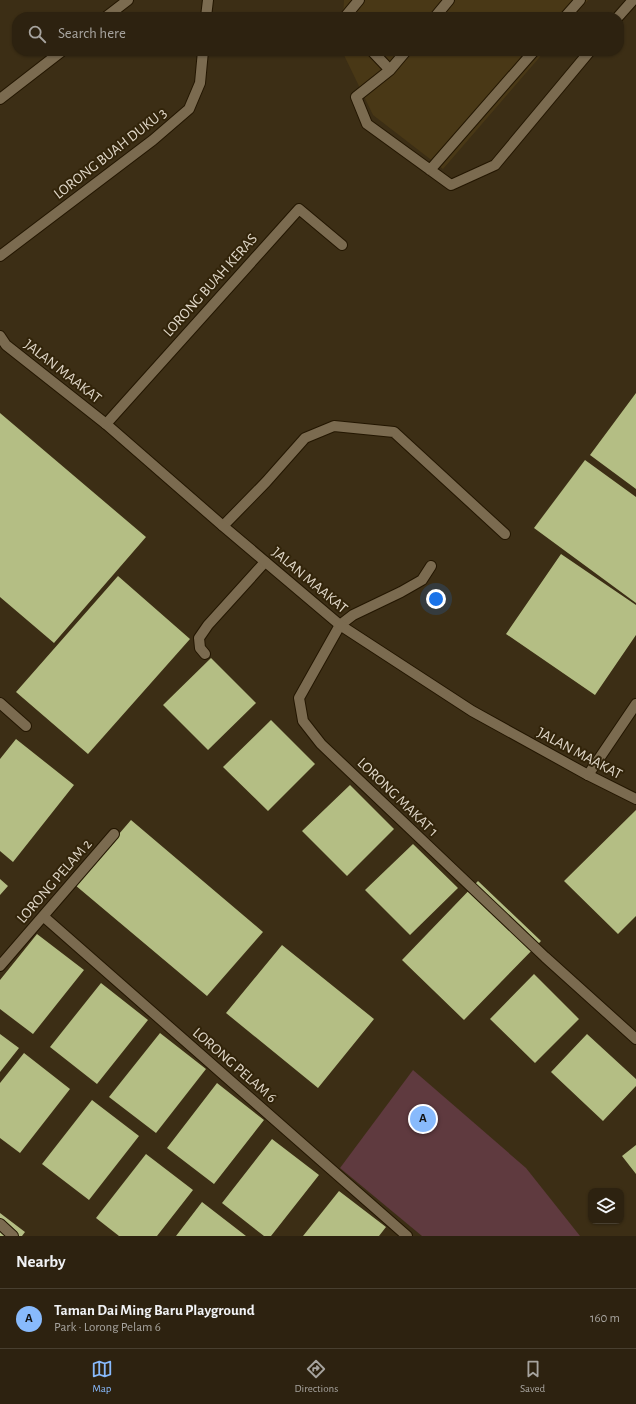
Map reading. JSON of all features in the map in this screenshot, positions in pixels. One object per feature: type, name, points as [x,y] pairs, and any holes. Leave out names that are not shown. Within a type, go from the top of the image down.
[{"type":"street","points":[[112,12],[128,0]]},
{"type":"street","points":[[207,12],[208,0]]},
{"type":"street","points":[[349,12],[360,0]]},
{"type":"street","points":[[439,12],[449,0]]},
{"type":"street","points":[[569,12],[580,0]]},
{"type":"street","points":[[622,12],[633,0]]},
{"type":"street","points":[[0,99],[56,56]]},
{"type":"street","name":"LORONG BUAH DUKU 3","points":[[0,256],[153,140],[189,109],[200,83],[203,56]]},
{"type":"street","points":[[377,56],[390,70]]},
{"type":"street","points":[[402,56],[390,70],[356,97],[367,124],[451,185],[495,165],[586,56]]},
{"type":"street","points":[[430,170],[530,56]]},
{"type":"street","name":"LORONG BUAH KERAS","points":[[106,424],[299,208],[342,245]]},
{"type":"street","name":"JALAN MAAKAT","points":[[0,336],[6,345],[106,424],[340,625],[472,712],[588,775],[636,799]]},
{"type":"street","points":[[223,526],[266,482],[305,438],[334,426],[394,432],[505,534]]},
{"type":"street","points":[[205,654],[200,648],[199,638],[208,625],[265,562]]},
{"type":"street","name":"LORONG MAKAT 1","points":[[431,566],[422,580],[401,592],[353,615],[340,625],[299,698],[303,721],[327,750],[539,952],[636,1039]]},
{"type":"street","points":[[0,703],[26,726]]},
{"type":"street","points":[[588,775],[636,704]]},
{"type":"street","name":"LORONG PELAM 2","points":[[0,966],[114,834]]},
{"type":"street","name":"LORONG PELAM 6","points":[[43,916],[407,1236]]},
{"type":"street","points":[[0,1224],[13,1236]]},
{"type":"shaded area","points":[[344,0],[588,0],[578,12],[343,12]]},
{"type":"shaded area","points":[[344,56],[541,56],[443,169],[373,115]]},
{"type":"shaded area","points":[[413,1070],[526,1168],[580,1236],[422,1236],[340,1168]]},
{"type":"building","points":[[636,393],[636,489],[590,455]]},
{"type":"building","points":[[0,413],[146,537],[54,643],[0,597]]},
{"type":"building","points":[[585,460],[636,497],[636,603],[534,528]]},
{"type":"building","points":[[561,554],[636,605],[636,635],[595,695],[506,634]]},
{"type":"building","points":[[118,576],[190,639],[88,754],[16,692]]},
{"type":"building","points":[[211,658],[256,703],[208,750],[163,705]]},
{"type":"building","points":[[271,720],[315,764],[268,811],[223,767]]},
{"type":"building","points":[[16,739],[74,785],[13,862],[0,851],[0,759]]},
{"type":"building","points":[[350,785],[394,829],[347,876],[302,831]]},
{"type":"building","points":[[636,810],[636,916],[618,934],[564,881]]},
{"type":"building","points":[[131,820],[263,932],[207,996],[75,885]]},
{"type":"building","points":[[413,844],[458,888],[410,935],[365,890]]},
{"type":"building","points":[[0,879],[8,886],[0,895]]},
{"type":"building","points":[[478,881],[541,941],[464,1020],[402,960]]},
{"type":"building","points":[[37,934],[84,970],[33,1034],[0,1009],[0,980]]},
{"type":"building","points":[[282,945],[374,1019],[318,1088],[226,1013]]},
{"type":"building","points":[[534,974],[579,1019],[535,1063],[490,1019]]},
{"type":"building","points":[[101,983],[148,1020],[97,1084],[50,1047]]},
{"type":"building","points":[[160,1033],[206,1069],[156,1133],[109,1097]]},
{"type":"building","points":[[0,1034],[19,1048],[0,1072]]},
{"type":"building","points":[[587,1034],[636,1079],[636,1086],[603,1121],[551,1072]]},
{"type":"building","points":[[24,1053],[70,1089],[20,1153],[0,1138],[0,1083]]},
{"type":"building","points":[[217,1083],[264,1120],[214,1184],[167,1148]]},
{"type":"building","points":[[92,1100],[139,1136],[89,1200],[42,1164]]},
{"type":"building","points":[[272,1139],[319,1175],[271,1236],[264,1236],[222,1203]]},
{"type":"building","points":[[636,1145],[636,1174],[622,1156]]},
{"type":"building","points":[[146,1154],[193,1190],[157,1236],[119,1236],[96,1218]]},
{"type":"building","points":[[339,1191],[386,1227],[379,1236],[303,1236]]},
{"type":"building","points":[[202,1202],[246,1236],[176,1236]]},
{"type":"building","points":[[0,1213],[25,1232],[22,1236],[0,1236]]},
{"type":"place","name":"Taman Dai Ming Baru Playground","points":[[423,1119]]}]
